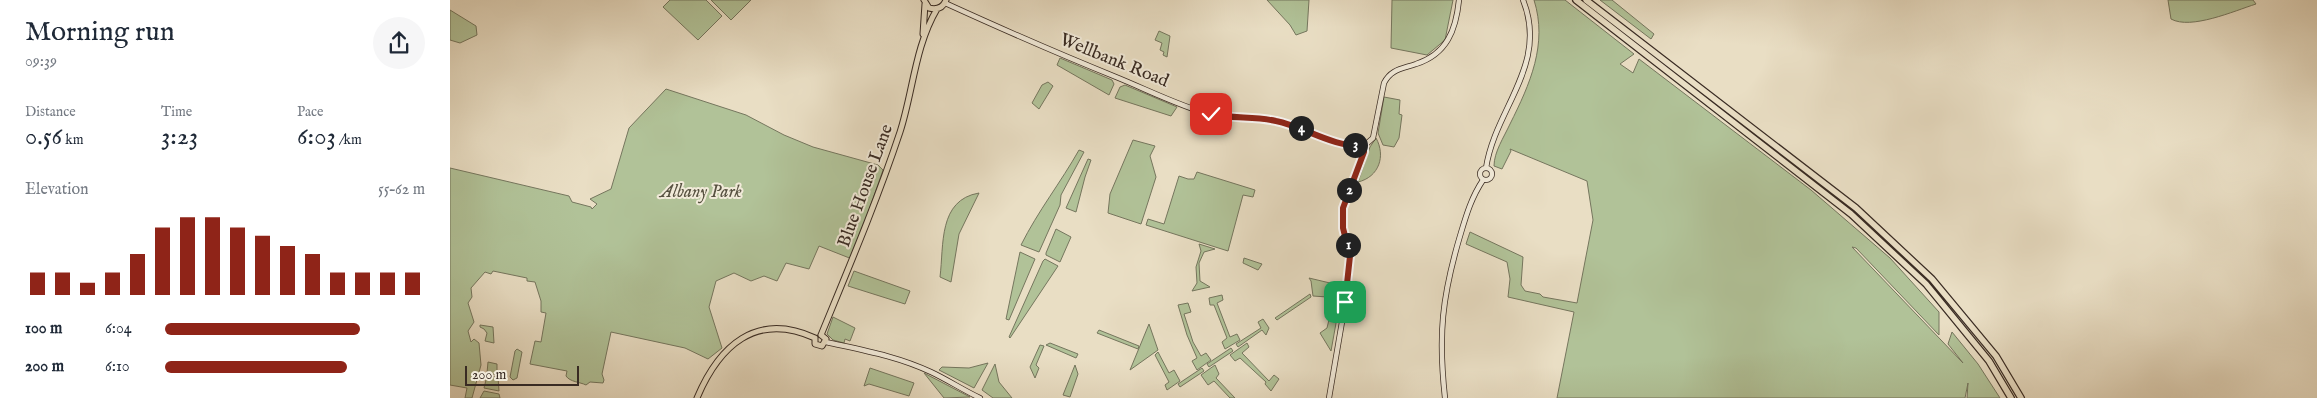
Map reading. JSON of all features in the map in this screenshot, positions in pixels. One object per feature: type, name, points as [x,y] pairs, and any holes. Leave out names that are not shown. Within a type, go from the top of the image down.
[{"type":"highway","points":[[1576,0],[1851,214],[1926,284],[1989,361],[2011,398]]},
{"type":"highway","points":[[1586,0],[1856,208],[1932,279],[1996,356],[2021,398]]},
{"type":"main road","points":[[923,42],[928,24],[937,9],[946,1]]},
{"type":"main road","points":[[924,2],[929,8],[937,9]]},
{"type":"main road","points":[[923,42],[924,2]]},
{"type":"main road","name":"Blue House Lane","points":[[822,334],[855,255],[899,134],[923,42]]},
{"type":"main road","points":[[697,398],[708,371],[726,350],[740,339],[778,328],[794,330],[815,338]]},
{"type":"main road","points":[[822,334],[826,342],[822,346],[817,346],[815,338],[822,334]]},
{"type":"street","points":[[1329,398],[1349,281],[1350,256],[1343,228],[1343,208],[1364,152],[1364,146],[1373,138],[1384,83],[1388,75],[1394,71],[1418,64],[1445,45],[1454,31],[1459,0]]},
{"type":"street","points":[[1483,180],[1479,173],[1486,168],[1492,143],[1515,95],[1529,53],[1530,32],[1523,0]]},
{"type":"street","name":"Wellbank Road","points":[[946,1],[974,18],[1030,42],[1154,93],[1211,114],[1228,118],[1274,120],[1327,139],[1364,146]]},
{"type":"street","points":[[1445,398],[1441,342],[1445,292],[1472,197],[1483,180],[1486,181],[1492,174],[1486,168]]},
{"type":"street","points":[[826,342],[874,351],[902,360],[980,398]]},
{"type":"green space","points":[[670,0],[706,0],[722,16],[698,40],[663,7]]},
{"type":"green space","points":[[711,0],[751,0],[731,20]]},
{"type":"green space","points":[[1267,0],[1309,0],[1307,31],[1296,35],[1290,25]]},
{"type":"green space","points":[[1392,0],[1453,0],[1445,40],[1427,55],[1391,48]]},
{"type":"green space","points":[[1534,0],[1565,0],[1634,54],[1620,64],[1633,73],[1639,59],[1811,190],[1890,258],[1939,312],[1939,335],[1856,248],[1852,247],[1963,363],[1948,344],[1952,332],[1978,364],[2000,398],[1967,398],[1968,383],[1965,398],[1557,398],[1574,312],[1508,297],[1510,279],[1507,262],[1466,244],[1470,232],[1523,257],[1521,285],[1525,291],[1540,294],[1543,297],[1577,303],[1593,220],[1587,181],[1510,149],[1511,151],[1502,169],[1494,166],[1497,150],[1524,94],[1535,64],[1539,32]]},
{"type":"green space","points":[[1600,0],[1612,0],[1654,34],[1651,39]]},
{"type":"green space","points":[[2168,0],[2253,0],[2256,4],[2201,21],[2179,22],[2171,19]]},
{"type":"green space","points":[[450,10],[476,26],[477,35],[460,43],[450,40]]},
{"type":"green space","points":[[1159,31],[1170,36],[1167,57],[1160,50],[1162,43],[1155,40]]},
{"type":"green space","points":[[1060,58],[1112,80],[1114,84],[1109,95],[1057,65]]},
{"type":"green space","points":[[1048,82],[1053,86],[1039,109],[1032,103],[1042,85]]},
{"type":"green space","points":[[1125,85],[1177,107],[1171,116],[1115,98],[1120,87]]},
{"type":"green space","name":"Albany Park","points":[[666,89],[746,115],[784,135],[813,147],[878,165],[883,170],[852,259],[819,246],[809,269],[786,263],[777,281],[764,276],[751,281],[734,273],[716,281],[709,307],[722,348],[708,359],[685,348],[611,332],[602,374],[603,383],[590,382],[586,385],[568,378],[566,376],[567,371],[530,364],[535,341],[541,342],[546,313],[541,312],[541,301],[535,282],[527,281],[527,278],[493,271],[491,274],[485,272],[471,288],[472,297],[468,303],[474,322],[468,331],[471,342],[474,339],[479,343],[481,365],[472,398],[465,398],[467,388],[450,385],[450,168],[569,196],[572,202],[591,207],[592,209],[597,204],[590,199],[611,189],[629,128]]},
{"type":"green space","points":[[1384,97],[1400,100],[1399,114],[1402,115],[1399,138],[1394,147],[1383,145],[1378,133]]},
{"type":"green space","points":[[1376,138],[1380,152],[1379,165],[1371,176],[1358,182],[1370,147]]},
{"type":"green space","points":[[1133,140],[1155,146],[1150,156],[1156,177],[1141,224],[1108,213],[1110,194]]},
{"type":"green space","points":[[1079,150],[1084,152],[1061,195],[1060,205],[1039,252],[1021,245],[1035,220]]},
{"type":"green space","points":[[1088,159],[1091,160],[1076,212],[1066,208]]},
{"type":"green space","points":[[1197,172],[1255,190],[1253,197],[1243,195],[1228,251],[1146,225],[1148,219],[1164,224],[1179,176],[1194,179]]},
{"type":"green space","points":[[979,193],[959,234],[951,282],[940,277],[943,238],[946,226],[950,214],[956,205],[966,197]]},
{"type":"green space","points":[[1056,229],[1071,237],[1060,262],[1046,255]]},
{"type":"green space","points":[[1199,244],[1215,249],[1204,252],[1199,263],[1200,281],[1210,287],[1192,291],[1197,283],[1196,267],[1201,251]]},
{"type":"green space","points":[[1020,252],[1035,259],[1009,320],[1006,319]]},
{"type":"green space","points":[[1244,258],[1262,264],[1258,270],[1243,263]]},
{"type":"green space","points":[[1045,259],[1058,266],[1010,338],[1009,337]]},
{"type":"green space","points":[[854,271],[910,291],[905,304],[848,286]]},
{"type":"green space","points":[[1309,278],[1330,283],[1333,292],[1341,295],[1341,298],[1313,296]]},
{"type":"green space","points":[[1310,294],[1311,297],[1277,320],[1275,318]]},
{"type":"green space","points":[[1222,295],[1223,300],[1217,303],[1230,337],[1237,334],[1240,340],[1225,349],[1222,342],[1227,338],[1214,305],[1210,305],[1209,298]]},
{"type":"green space","points":[[1328,300],[1340,301],[1331,351],[1320,333],[1327,328],[1332,307]]},
{"type":"green space","points":[[1188,303],[1191,312],[1184,314],[1193,342],[1201,356],[1206,353],[1211,360],[1197,370],[1192,361],[1197,358],[1187,335],[1178,305]]},
{"type":"green space","points":[[833,317],[855,328],[850,341],[845,339],[844,343],[833,340],[827,334]]},
{"type":"green space","points":[[1263,319],[1269,328],[1266,335],[1262,330],[1238,347],[1236,344],[1261,328],[1258,322]]},
{"type":"green space","points":[[1149,324],[1158,350],[1130,370]]},
{"type":"green space","points":[[480,325],[493,327],[494,343],[485,341],[487,333]]},
{"type":"green space","points":[[1099,330],[1139,346],[1138,349],[1097,333]]},
{"type":"green space","points":[[1050,343],[1078,354],[1076,358],[1046,345]]},
{"type":"green space","points":[[1247,343],[1249,347],[1242,353],[1269,381],[1274,375],[1279,379],[1271,391],[1265,384],[1266,382],[1240,358],[1235,361],[1230,355]]},
{"type":"green space","points":[[1040,345],[1044,346],[1036,365],[1039,368],[1035,378],[1030,367]]},
{"type":"green space","points":[[1231,348],[1233,351],[1209,367],[1207,364]]},
{"type":"green space","points":[[517,349],[522,352],[517,378],[513,380],[510,377]]},
{"type":"green space","points":[[1158,352],[1169,373],[1174,370],[1180,381],[1167,390],[1165,385],[1169,382],[1155,355]]},
{"type":"green space","points":[[488,362],[497,364],[497,375],[487,373]]},
{"type":"green space","points":[[988,363],[974,388],[939,370],[942,367],[969,368]]},
{"type":"green space","points":[[995,364],[999,382],[1012,398],[993,398],[982,390]]},
{"type":"green space","points":[[1075,365],[1078,374],[1070,397],[1063,395]]},
{"type":"green space","points":[[1215,365],[1219,374],[1216,378],[1235,398],[1230,398],[1214,381],[1208,385],[1201,375]]},
{"type":"green space","points":[[870,368],[914,383],[909,396],[869,384],[864,386]]},
{"type":"green space","points":[[1202,368],[1204,371],[1180,387],[1178,384]]},
{"type":"green space","points":[[924,373],[970,397],[944,398]]},
{"type":"green space","points":[[487,376],[498,377],[499,391],[484,388]]},
{"type":"green space","points":[[484,391],[499,394],[500,398],[480,398]]},
{"type":"route","points":[[1211,114],[1228,118],[1274,120],[1327,139],[1364,146],[1364,152],[1343,208],[1343,228],[1350,256],[1349,281],[1345,302]]}]
